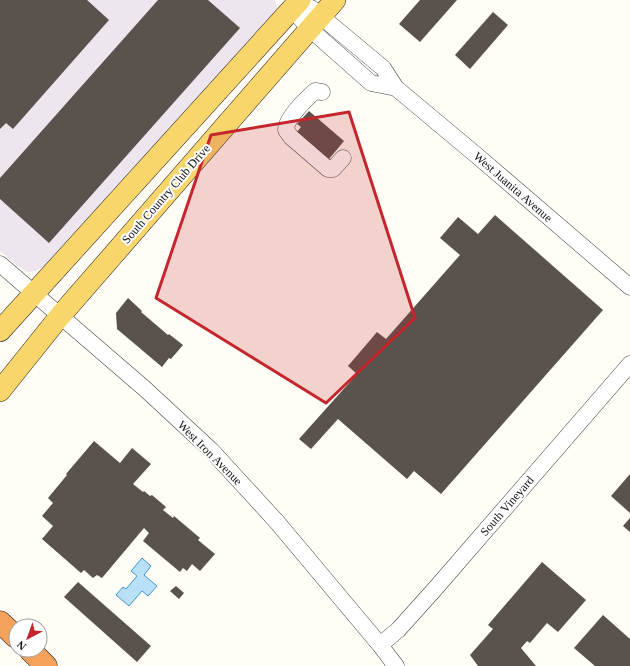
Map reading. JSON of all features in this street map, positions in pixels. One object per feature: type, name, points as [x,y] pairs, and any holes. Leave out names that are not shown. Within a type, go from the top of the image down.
[{"type":"highway","points":[[0,622],[8,630]]},
{"type":"highway","points":[[38,658],[46,666]]},
{"type":"main road","name":"South Country Club Drive","points":[[0,391],[60,316],[335,0]]},
{"type":"main road","points":[[0,331],[297,1]]},
{"type":"street","name":"West Juanita Avenue","points":[[297,1],[310,8],[315,23],[383,68],[396,88],[628,282]]},
{"type":"street","points":[[322,92],[315,91],[310,95],[288,121],[286,130],[291,137],[328,169],[333,169],[343,158]]},
{"type":"street","name":"West Iron Avenue","points":[[0,264],[144,388],[211,450],[277,522],[396,666]]},
{"type":"street","name":"South Vineyard","points":[[380,645],[398,630],[434,590],[630,364]]},
{"type":"highlighted area","points":[[349,112],[415,318],[326,403],[156,298],[211,135]]},
{"type":"shaded area","points":[[0,0],[275,0],[277,9],[275,14],[43,267],[35,271],[27,272],[0,251]]},
{"type":"water","points":[[142,558],[151,566],[144,575],[157,586],[148,596],[142,591],[129,606],[116,595],[123,587],[126,589],[137,576],[131,571]]},
{"type":"building","points":[[0,0],[87,0],[109,20],[13,129],[6,123],[0,129]]},
{"type":"building","points":[[158,0],[208,0],[240,28],[49,243],[0,199],[0,178]]},
{"type":"building","points":[[420,0],[457,0],[420,42],[399,24]]},
{"type":"building","points":[[493,12],[508,25],[470,69],[455,55]]},
{"type":"building","points":[[309,111],[344,141],[329,159],[297,132],[301,127],[297,124]]},
{"type":"building","points":[[495,215],[603,310],[441,494],[414,471],[407,479],[338,419],[311,449],[299,439],[357,374],[348,366],[377,332],[386,339],[460,255],[440,238],[458,217],[478,234]]},
{"type":"building","points":[[128,298],[142,311],[141,312],[168,335],[169,334],[183,345],[162,367],[117,329],[116,313]]},
{"type":"building","points":[[94,441],[120,463],[132,448],[151,464],[133,484],[143,492],[144,491],[150,496],[152,495],[166,507],[163,510],[173,518],[174,516],[200,538],[198,540],[215,554],[200,571],[192,564],[187,571],[183,568],[180,572],[143,541],[149,533],[144,528],[102,578],[97,575],[93,578],[84,570],[81,573],[42,539],[53,526],[42,516],[53,503],[48,498]]},
{"type":"building","points":[[630,474],[630,513],[611,496]]},
{"type":"building","points":[[630,518],[630,532],[623,526]]},
{"type":"building","points":[[542,562],[586,600],[558,632],[547,623],[530,643],[527,641],[521,648],[536,666],[478,666],[470,655],[493,629],[488,625]]},
{"type":"building","points":[[78,582],[151,646],[137,662],[64,597]]},
{"type":"building","points":[[176,586],[184,593],[179,599],[170,591]]},
{"type":"building","points":[[603,615],[630,639],[630,666],[595,666],[574,648]]}]
